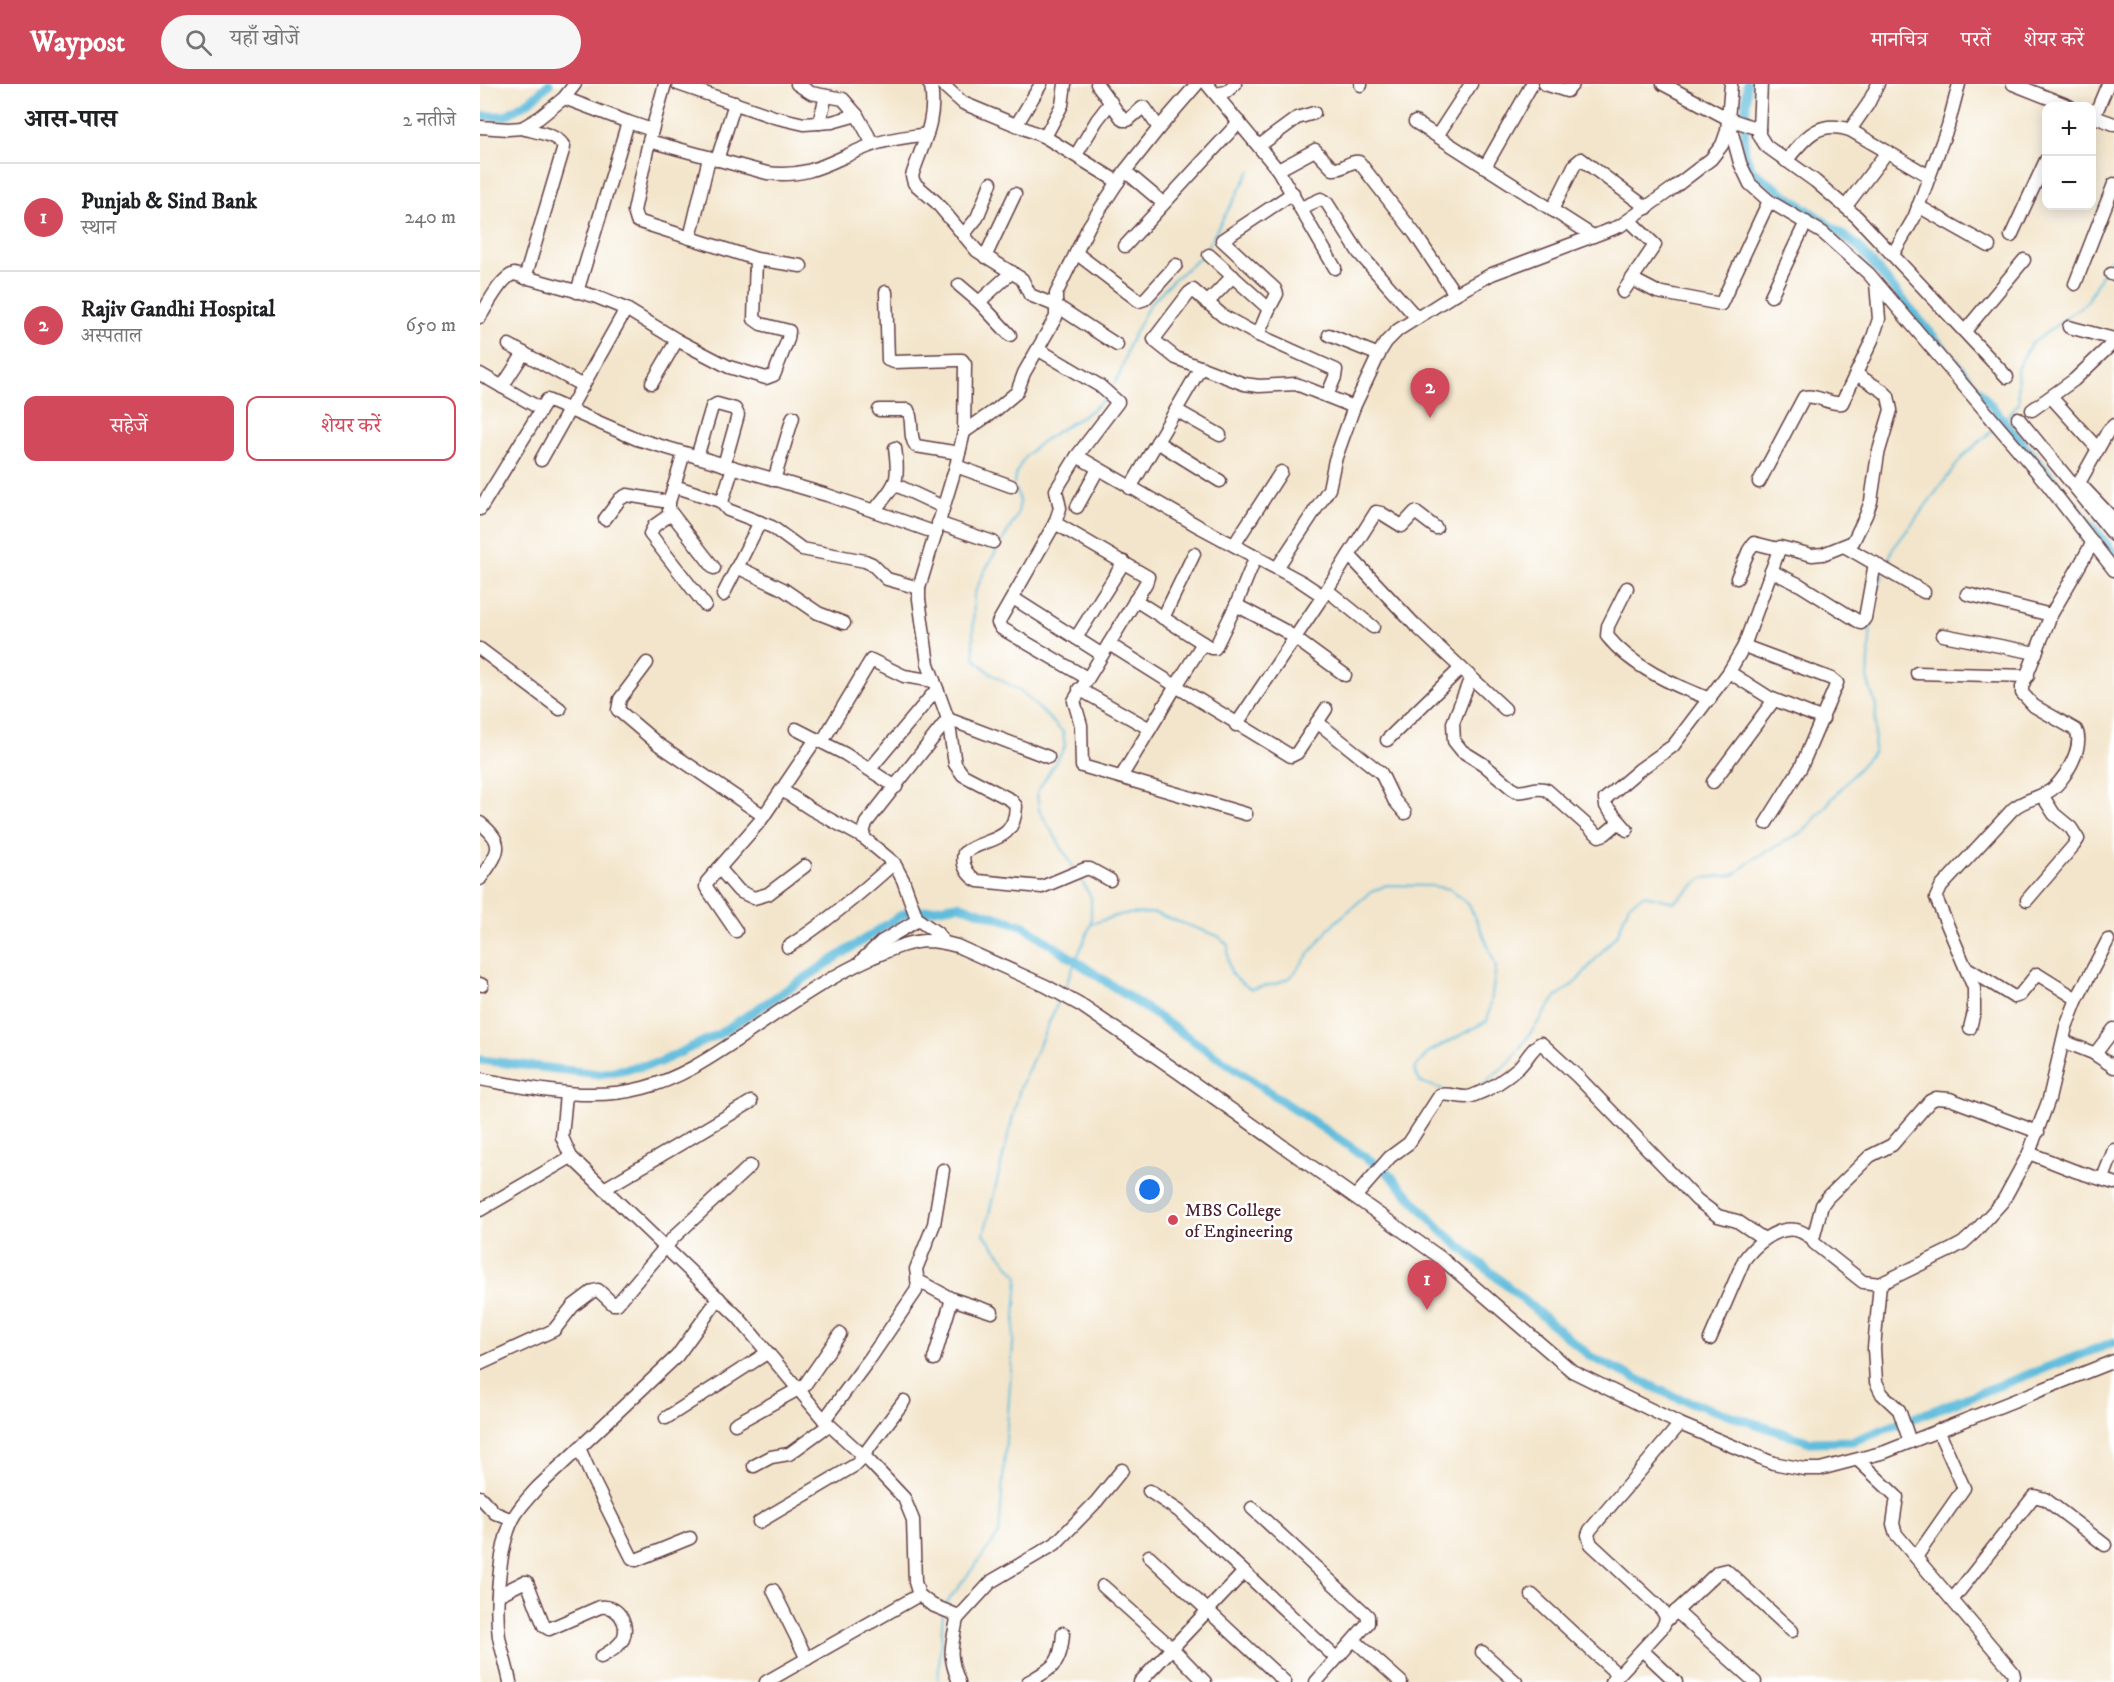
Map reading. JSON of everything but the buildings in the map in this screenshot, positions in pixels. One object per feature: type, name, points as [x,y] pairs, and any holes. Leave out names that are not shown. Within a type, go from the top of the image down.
[{"type":"street","points":[[522,128],[564,98],[575,84]]},
{"type":"street","points":[[665,84],[651,135],[635,216],[637,221],[756,259],[801,266]]},
{"type":"street","points":[[678,84],[791,121],[819,123],[857,115]]},
{"type":"street","points":[[797,84],[811,93],[843,99],[857,115],[873,144]]},
{"type":"street","points":[[935,84],[968,106],[1045,137],[1118,182]]},
{"type":"street","points":[[935,84],[934,103],[927,134],[912,180],[936,202],[976,251],[1024,281],[1030,296],[1057,306],[1117,345]]},
{"type":"street","points":[[1017,124],[1041,84]]},
{"type":"street","points":[[1045,137],[1064,100],[1065,84]]},
{"type":"street","points":[[1097,84],[1125,121],[1145,108],[1159,128]]},
{"type":"street","points":[[964,432],[1014,395],[1056,317],[1056,294],[1089,226],[1125,171],[1197,84]]},
{"type":"street","points":[[1207,84],[1278,170],[1335,268]]},
{"type":"street","points":[[1216,94],[1226,92],[1234,84]]},
{"type":"street","points":[[1437,136],[1471,84]]},
{"type":"street","points":[[1485,167],[1532,84]]},
{"type":"street","points":[[1545,84],[1567,91],[1573,84]]},
{"type":"street","points":[[1663,84],[1745,125],[1766,146],[1846,206],[2007,378]]},
{"type":"street","points":[[1731,84],[1745,125],[1744,174],[1754,189],[1839,246],[1876,283],[2048,485],[2114,570]]},
{"type":"street","points":[[1277,568],[1329,489],[1335,460],[1354,407],[1378,355],[1392,335],[1455,294],[1492,274],[1610,231],[1629,220],[1717,153],[1726,138],[1745,125],[1761,84]]},
{"type":"street","points":[[1850,130],[1868,104],[1878,84]]},
{"type":"street","points":[[1893,254],[1908,231],[1918,206],[1948,126],[1959,84]]},
{"type":"street","points":[[2096,110],[2108,84]]},
{"type":"street","points":[[2019,85],[2059,102]]},
{"type":"street","points":[[819,123],[826,96]]},
{"type":"street","points":[[564,98],[628,122],[651,135],[713,159],[767,173],[794,174],[821,168],[873,144],[927,134]]},
{"type":"street","points":[[1076,155],[1111,102]]},
{"type":"street","points":[[690,238],[713,159],[735,104]]},
{"type":"street","points":[[1262,150],[1297,118],[1314,113]]},
{"type":"street","points":[[2096,118],[2114,124]]},
{"type":"street","points":[[577,292],[628,122]]},
{"type":"street","points":[[1125,246],[1239,122]]},
{"type":"street","points":[[1415,122],[1593,236]]},
{"type":"street","points":[[480,126],[522,128],[557,139],[564,147],[525,278]]},
{"type":"street","points":[[1786,161],[1802,142],[1819,129],[1831,126],[1850,130],[1929,176]]},
{"type":"street","points":[[1278,170],[1315,150],[1334,169],[1359,162],[1409,226],[1455,294]]},
{"type":"street","points":[[1846,206],[1887,152]]},
{"type":"street","points":[[1552,210],[1575,164],[1581,159],[1647,207]]},
{"type":"street","points":[[2012,236],[2042,169]]},
{"type":"street","points":[[1125,171],[1163,203]]},
{"type":"street","points":[[963,235],[977,218],[992,183]]},
{"type":"street","points":[[2075,284],[2114,184]]},
{"type":"street","points":[[1257,335],[1277,294],[1275,289],[1222,240],[1293,193]]},
{"type":"street","points":[[985,257],[1014,194]]},
{"type":"street","points":[[1301,208],[1321,199],[1327,203],[1359,253],[1417,318]]},
{"type":"street","points":[[1632,279],[1657,292],[1721,304],[1769,201]]},
{"type":"street","points":[[1918,206],[1989,246]]},
{"type":"street","points":[[1623,292],[1654,245],[1652,240],[1629,220]]},
{"type":"street","points":[[1771,296],[1806,222]]},
{"type":"street","points":[[1076,253],[1139,301],[1145,298],[1176,265]]},
{"type":"street","points":[[1209,255],[1269,309]]},
{"type":"street","points":[[480,317],[507,277],[514,274],[606,300],[729,367],[766,378],[774,375],[789,331],[761,324],[754,319],[756,259]]},
{"type":"street","points":[[1965,331],[2024,260]]},
{"type":"street","points":[[980,302],[1012,273]]},
{"type":"street","points":[[1208,303],[1233,276]]},
{"type":"street","points":[[1759,482],[1804,397],[1810,396],[1835,404],[1842,403],[1879,319],[1876,283]]},
{"type":"street","points":[[959,285],[980,302],[1010,335]]},
{"type":"street","points":[[1327,396],[1336,370],[1257,335],[1223,316],[1196,292],[1191,291],[1154,339],[1176,358],[1252,386],[1296,384],[1354,407]]},
{"type":"street","points":[[886,292],[888,360],[894,362],[962,360],[964,364],[964,432],[957,466],[919,588],[919,599],[928,664],[948,719],[953,759],[958,769],[969,778],[1011,800],[1016,806],[1012,824],[1004,834],[964,853],[963,861],[969,875],[984,882],[1042,887],[1085,869],[1090,869],[1110,880]]},
{"type":"street","points":[[541,460],[626,309]]},
{"type":"street","points":[[2032,410],[2085,370],[2114,340],[2070,327]]},
{"type":"street","points":[[1329,335],[1378,355]]},
{"type":"street","points":[[652,383],[677,340]]},
{"type":"street","points":[[509,345],[583,386]]},
{"type":"street","points":[[1039,350],[1108,393],[1118,402],[1077,456],[1056,490],[1060,508],[1055,523],[998,621],[998,625],[1087,678]]},
{"type":"street","points":[[502,387],[524,353]]},
{"type":"street","points":[[1130,488],[1201,367]]},
{"type":"street","points":[[480,374],[541,408]]},
{"type":"street","points":[[1466,672],[1454,723],[1454,741],[1462,751],[1515,791],[1538,788],[1546,790],[1599,836],[1623,826],[1606,806],[1605,799],[1639,770],[1673,746],[1729,672],[1744,646],[1778,549],[1783,546],[1812,555],[1823,554],[1853,542],[1856,538],[1871,501],[1878,454],[1891,410],[1888,396],[1856,374]]},
{"type":"street","points":[[2051,397],[2098,449]]},
{"type":"street","points":[[480,509],[547,400],[637,439],[874,511],[993,542]]},
{"type":"street","points":[[697,457],[712,407],[721,404],[735,409],[738,415],[722,502]]},
{"type":"street","points":[[879,410],[908,410],[911,415],[912,441],[916,446],[959,453]]},
{"type":"street","points":[[1176,410],[1220,435]]},
{"type":"street","points":[[774,480],[793,417]]},
{"type":"street","points":[[2018,418],[2114,535]]},
{"type":"street","points":[[2114,425],[2108,431],[2079,483],[2114,520]]},
{"type":"street","points":[[1157,442],[1220,481]]},
{"type":"street","points":[[874,511],[898,477],[895,448]]},
{"type":"street","points":[[684,453],[670,508],[650,534],[705,605]]},
{"type":"street","points":[[1077,456],[1130,488],[1325,593],[1373,627]]},
{"type":"street","points":[[957,466],[1011,486]]},
{"type":"street","points":[[1077,507],[1098,469]]},
{"type":"street","points":[[1234,544],[1281,472]]},
{"type":"street","points":[[894,484],[943,507]]},
{"type":"street","points":[[674,486],[722,502],[728,510],[776,529],[802,549],[865,561],[872,564],[887,579],[919,588]]},
{"type":"street","points":[[605,519],[620,499],[627,495],[670,508],[714,568]]},
{"type":"street","points":[[1236,724],[1325,593],[1374,515],[1378,512],[1402,526],[1415,512],[1436,528]]},
{"type":"street","points":[[723,595],[760,522]]},
{"type":"street","points":[[1055,523],[1148,577],[1079,689],[1074,701],[1081,725],[1082,766],[1246,814]]},
{"type":"street","points":[[1970,1028],[1975,994],[1967,968],[1937,904],[1938,893],[2013,809],[2049,791],[2058,783],[2074,757],[2079,737],[2073,727],[2034,706],[2023,697],[2022,687],[2051,615],[2093,542]]},
{"type":"street","points":[[1737,578],[1754,543],[1778,549]]},
{"type":"street","points":[[1844,546],[1924,592]]},
{"type":"street","points":[[1163,618],[1194,554]]},
{"type":"street","points":[[1349,555],[1414,624],[1505,709]]},
{"type":"street","points":[[1135,600],[1211,648],[1215,648],[1256,556]]},
{"type":"street","points":[[1076,638],[1124,562]]},
{"type":"street","points":[[1771,571],[1800,585],[1861,622],[1865,618],[1881,566]]},
{"type":"street","points":[[737,567],[783,589],[818,613],[844,623]]},
{"type":"street","points":[[1627,588],[1608,626],[1606,636],[1629,657],[1650,671],[1675,685],[1710,699]]},
{"type":"street","points":[[1967,594],[2051,615]]},
{"type":"street","points":[[1013,598],[1076,638],[1105,649],[1176,686],[1291,756],[1297,753],[1326,709]]},
{"type":"street","points":[[1236,605],[1294,637],[1345,675]]},
{"type":"street","points":[[1943,635],[2036,653]]},
{"type":"street","points":[[1121,777],[1203,643]]},
{"type":"street","points":[[1744,646],[1835,681],[1837,685],[1801,767],[1766,824]]},
{"type":"street","points":[[480,649],[560,709]]},
{"type":"street","points":[[736,931],[706,887],[709,878],[765,816],[819,741],[867,663],[871,660],[904,676],[935,685]]},
{"type":"street","points":[[647,663],[620,699],[618,710],[658,744],[765,816]]},
{"type":"street","points":[[1387,740],[1466,672]]},
{"type":"street","points":[[1729,672],[1774,700],[1823,719]]},
{"type":"street","points":[[1917,673],[2028,676]]},
{"type":"street","points":[[870,769],[935,685]]},
{"type":"street","points":[[1079,689],[1150,729]]},
{"type":"street","points":[[1713,782],[1774,700]]},
{"type":"street","points":[[948,719],[1048,757]]},
{"type":"street","points":[[864,838],[864,829],[870,817],[948,719]]},
{"type":"street","points":[[1317,722],[1380,773],[1394,800],[1405,813]]},
{"type":"street","points":[[796,729],[870,769],[896,787]]},
{"type":"street","points":[[782,790],[882,851],[894,863],[903,880],[917,918],[937,933],[944,942]]},
{"type":"street","points":[[2027,900],[2078,839],[2071,828],[2054,814],[2042,795]]},
{"type":"street","points":[[480,823],[495,836],[498,846],[492,861],[480,879]]},
{"type":"street","points":[[788,947],[835,914],[894,863]]},
{"type":"street","points":[[718,868],[739,891],[754,898],[768,894],[805,866]]},
{"type":"street","points":[[859,963],[881,942],[917,918]]},
{"type":"street","points":[[1710,1339],[1744,1260],[1764,1239],[1791,1230],[1801,1232],[1813,1239],[1819,1248],[1856,1277],[1868,1283],[1880,1284],[1963,1243],[2003,1201],[2029,1153],[2049,1100],[2063,1041],[2077,999],[2108,940]]},
{"type":"street","points":[[480,1079],[566,1094],[620,1092],[644,1088],[684,1072],[715,1054],[798,999],[859,963],[911,943],[944,942],[1046,986],[1082,1006],[1441,1258],[1572,1371],[1680,1424],[1773,1463],[1790,1467],[1820,1469],[1858,1460],[1908,1437],[1938,1430],[2114,1361]]},
{"type":"street","points":[[1967,968],[2014,997],[2018,996],[2037,974],[2077,999]]},
{"type":"street","points":[[2096,1054],[2114,1029]]},
{"type":"street","points":[[2063,1041],[2096,1054],[2114,1067]]},
{"type":"street","points":[[1355,1197],[1390,1157],[1408,1143],[1440,1095],[1467,1097],[1488,1088],[1513,1072],[1541,1043],[1578,1077],[1698,1200],[1718,1216],[1737,1221],[1764,1239]]},
{"type":"street","points":[[566,1094],[562,1137],[571,1157],[738,1317],[766,1353],[827,1422],[904,1498],[913,1520],[915,1582],[919,1595],[932,1605],[956,1617]]},
{"type":"street","points":[[1813,1239],[1822,1205],[1827,1198],[1864,1161],[1892,1145],[1930,1101],[1936,1098],[1950,1099],[2038,1132]]},
{"type":"street","points":[[604,1188],[751,1102]]},
{"type":"street","points":[[2029,1153],[2075,1171],[2108,1180],[2114,1150]]},
{"type":"street","points":[[480,1210],[571,1157]]},
{"type":"street","points":[[480,1364],[554,1330],[573,1306],[593,1291],[598,1290],[613,1304],[617,1304],[664,1247],[750,1166]]},
{"type":"street","points":[[754,1466],[771,1457],[789,1454],[827,1422],[913,1297],[917,1288],[915,1273],[917,1263],[934,1224],[943,1170]]},
{"type":"street","points":[[917,1280],[952,1299],[992,1312]]},
{"type":"street","points":[[1880,1284],[1874,1348],[1876,1382],[1882,1394],[1899,1410],[1908,1437]]},
{"type":"street","points":[[510,1682],[500,1638],[498,1595],[501,1567],[512,1520],[538,1486],[677,1356],[719,1298]]},
{"type":"street","points":[[934,1359],[952,1299]]},
{"type":"street","points":[[735,1424],[800,1389],[840,1334]]},
{"type":"street","points":[[666,1418],[766,1353]]},
{"type":"street","points":[[759,1522],[857,1464],[904,1401]]},
{"type":"street","points":[[1667,1620],[1661,1609],[1591,1544],[1588,1535],[1680,1424]]},
{"type":"street","points":[[1916,1557],[1965,1488],[1938,1430]]},
{"type":"street","points":[[579,1448],[632,1558],[636,1560],[690,1538]]},
{"type":"street","points":[[1858,1460],[1897,1497],[1894,1530],[1953,1599],[2016,1680]]},
{"type":"street","points":[[959,1682],[951,1650],[956,1617],[992,1581],[1055,1544],[1096,1502],[1122,1470]]},
{"type":"street","points":[[1149,1491],[1179,1511],[1336,1658]]},
{"type":"street","points":[[1953,1599],[2034,1496],[2045,1499],[2105,1545]]},
{"type":"street","points":[[480,1497],[495,1513],[512,1520]]},
{"type":"street","points":[[1252,1508],[1368,1616],[1368,1623],[1316,1682]]},
{"type":"street","points":[[1149,1556],[1285,1682]]},
{"type":"street","points":[[1532,1596],[1615,1679],[1676,1611],[1718,1572],[1725,1570],[1792,1631]]},
{"type":"street","points":[[1140,1682],[1244,1572]]},
{"type":"street","points":[[498,1595],[524,1581],[527,1582],[544,1626],[549,1629],[600,1607],[606,1606],[612,1609],[622,1618],[626,1629],[617,1647],[601,1657]]},
{"type":"street","points":[[1103,1586],[1171,1647],[1205,1682]]},
{"type":"street","points":[[773,1590],[807,1659]]},
{"type":"street","points":[[766,1682],[919,1595]]},
{"type":"street","points":[[1676,1611],[1755,1682]]},
{"type":"street","points":[[1028,1682],[1046,1672],[1056,1662],[1062,1652],[1064,1633]]},
{"type":"street","points":[[1354,1640],[1401,1682]]},
{"type":"street","points":[[1642,1650],[1676,1682]]},
{"type":"street","points":[[1482,1652],[1516,1682]]},
{"type":"waterway","points":[[480,116],[505,116],[531,100],[549,84]]},
{"type":"waterway","points":[[1747,84],[1744,150],[1752,171],[1858,246],[2114,553]]},
{"type":"waterway","points":[[1110,391],[1120,374],[1129,344],[1149,305],[1173,280],[1202,256],[1250,171]]},
{"type":"waterway","points":[[2001,423],[2019,403],[2017,369],[2030,345],[2087,302],[2114,255]]},
{"type":"waterway","points":[[1014,484],[1018,469],[1038,445],[1094,408],[1105,398]]},
{"type":"waterway","points":[[1887,564],[1892,550],[1964,455],[1994,429]]},
{"type":"waterway","points":[[1016,489],[1020,502],[1017,516],[984,572],[974,595],[975,659],[990,673],[1023,693],[1063,732],[1065,747],[1037,792],[1039,810],[1074,868]]},
{"type":"waterway","points":[[1875,595],[1883,575]]},
{"type":"waterway","points":[[1476,1089],[1509,1063],[1556,997],[1576,982],[1618,933],[1629,904],[1644,895],[1674,902],[1703,878],[1734,875],[1753,859],[1804,831],[1874,751],[1876,707],[1868,681],[1871,618]]},
{"type":"waterway","points":[[1063,992],[1091,924],[1091,897],[1078,875]]},
{"type":"waterway","points":[[1091,924],[1123,914],[1154,913],[1218,936],[1228,945],[1231,972],[1251,989],[1275,984],[1291,977],[1331,926],[1368,894],[1386,885],[1431,886],[1450,889],[1469,905],[1496,966],[1487,1021],[1429,1052],[1414,1069],[1420,1082],[1442,1089]]},
{"type":"waterway","points":[[480,1060],[599,1074],[658,1063],[719,1034],[903,914],[958,905],[1024,926],[1386,1171],[1442,1231],[1591,1357],[1675,1397],[1810,1442],[1853,1441],[2114,1342]]},
{"type":"waterway","points":[[945,1605],[999,1534],[1018,1277],[984,1234],[1020,1088],[1059,1000]]},
{"type":"waterway","points":[[938,1682],[943,1613]]},
{"type":"place","name":"Rajiv Gandhi Hospital","points":[[1430,418]]},
{"type":"place","name":"MBS College of Engineering","points":[[1173,1220]]},
{"type":"place","name":"Punjab & Sind Bank","points":[[1427,1310]]}]
